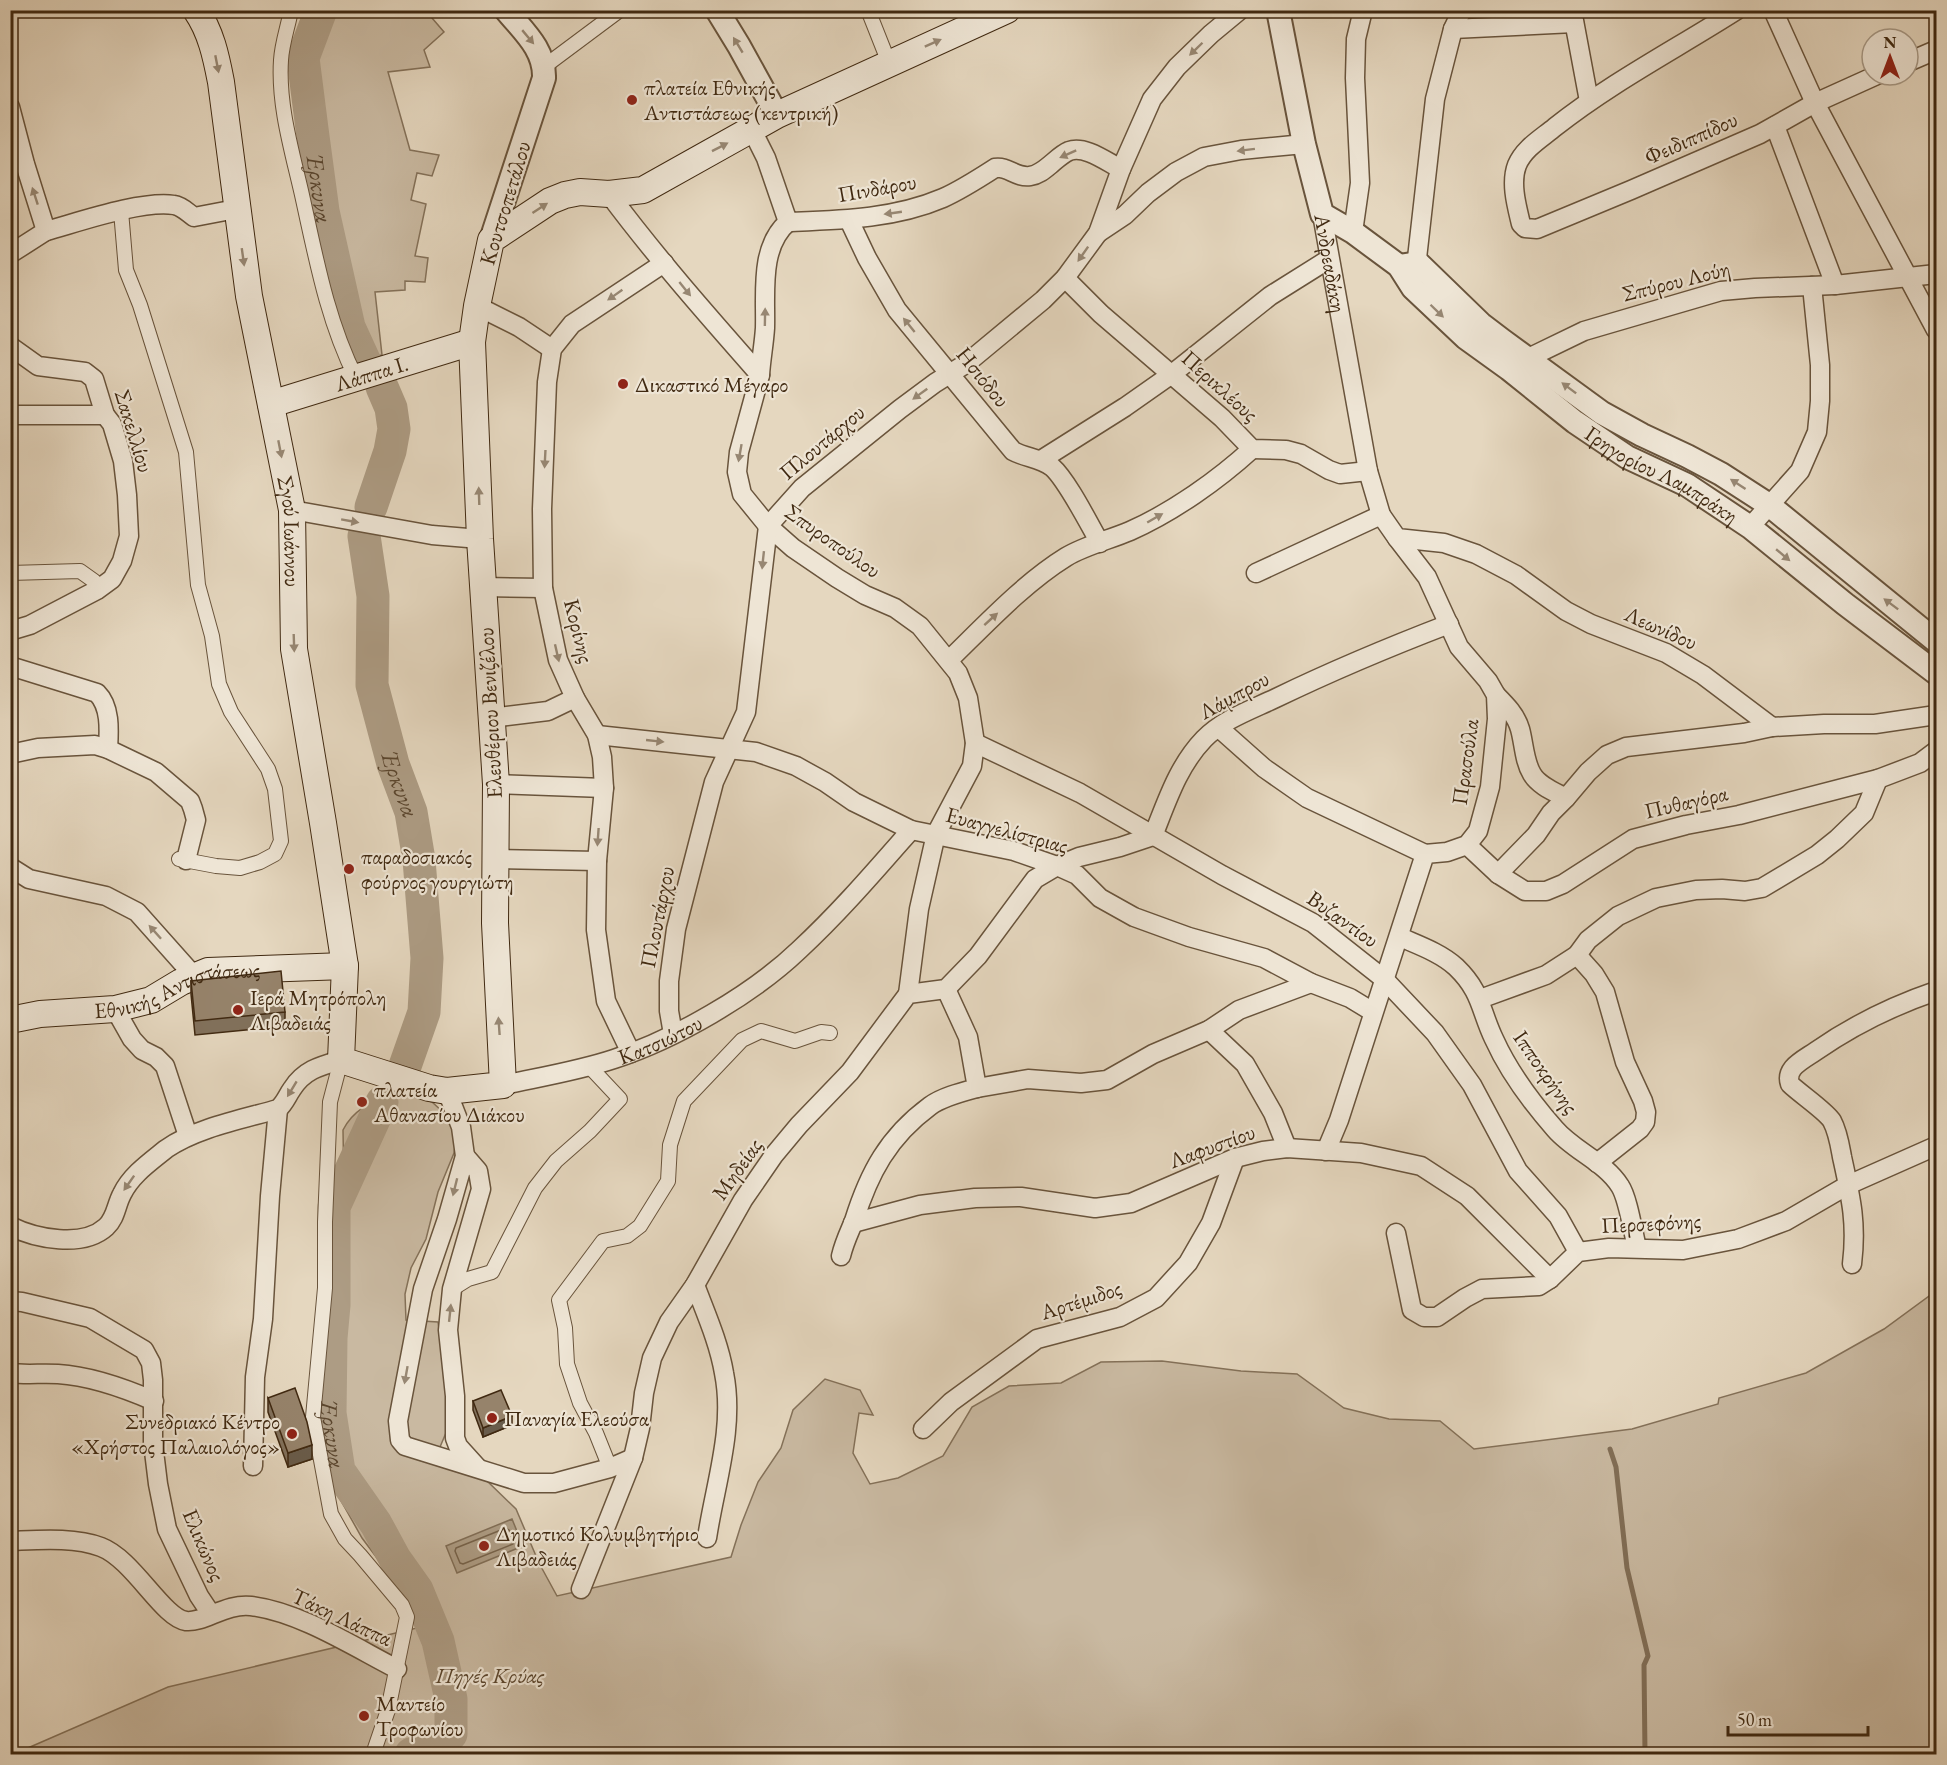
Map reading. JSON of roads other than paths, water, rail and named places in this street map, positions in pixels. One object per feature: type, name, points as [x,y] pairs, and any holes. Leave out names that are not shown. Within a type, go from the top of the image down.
[{"type":"main road","name":"Σγού Ιωάννου","points":[[196,10],[214,48],[221,82],[249,296],[292,510],[294,649],[345,966],[341,1060]]},
{"type":"main road","points":[[491,240],[550,201],[565,195],[580,192],[609,194],[643,190],[777,115],[1007,10]]},
{"type":"main road","name":"Κουτσοπετάλου","points":[[472,342],[491,240]]},
{"type":"main road","name":"Λάππα Ι.","points":[[271,404],[472,342]]},
{"type":"main road","name":"Ελευθέριου Βενιζέλου","points":[[472,342],[480,539],[496,784],[495,922],[503,1085]]},
{"type":"main road","name":"Εθνικής Αντιστάσεως","points":[[10,1020],[40,1014],[115,1009],[151,1000],[194,976],[208,971],[345,966]]},
{"type":"main road","name":"Κατσιώτου","points":[[341,1060],[429,1088],[447,1091],[503,1085]]},
{"type":"street","points":[[291,10],[281,60],[288,136],[329,313],[343,352],[356,378]]},
{"type":"street","points":[[506,10],[537,47],[545,66],[620,10]]},
{"type":"street","points":[[717,10],[777,115]]},
{"type":"street","points":[[867,10],[889,63]]},
{"type":"street","name":"Πλουτάρχου","points":[[673,1034],[669,1011],[669,981],[676,929],[714,782],[726,748],[746,712],[768,526],[802,488],[900,409],[967,363],[1043,300],[1065,278],[1098,233],[1137,129],[1158,91],[1177,67],[1240,10]]},
{"type":"street","name":"Ανδρεαδάκη","points":[[1278,10],[1304,144],[1322,214],[1368,471],[1381,515]]},
{"type":"street","points":[[1353,232],[1360,183],[1355,78],[1356,39],[1363,10]]},
{"type":"street","points":[[1409,265],[1424,192],[1435,99],[1453,29],[1462,10]]},
{"type":"street","points":[[1453,29],[1573,17],[1589,101],[1737,10]]},
{"type":"street","points":[[1773,10],[1815,103],[1936,330]]},
{"type":"street","points":[[1920,57],[1936,50]]},
{"type":"street","name":"Κουτσοπετάλου","points":[[491,240],[544,78],[545,66]]},
{"type":"street","name":"Φειδιππίδου","points":[[1589,101],[1530,147],[1522,156],[1516,168],[1515,186],[1521,224],[1525,228],[1537,229],[1631,190],[1775,126],[1815,103],[1860,83]]},
{"type":"street","points":[[10,106],[46,231]]},
{"type":"street","points":[[1775,126],[1835,285]]},
{"type":"street","points":[[752,130],[766,158],[788,222]]},
{"type":"street","points":[[1098,233],[1176,172],[1204,157],[1241,150],[1304,144]]},
{"type":"street","name":"Πινδάρου","points":[[788,222],[849,220],[905,211],[943,198],[994,168],[1003,166],[1020,176],[1038,174],[1067,152],[1076,150],[1085,151],[1121,169]]},
{"type":"street","points":[[609,194],[704,312],[760,375]]},
{"type":"street","points":[[10,254],[46,231],[121,211],[154,205],[175,205],[194,217],[198,217],[236,209]]},
{"type":"street","points":[[10,754],[38,748],[95,745],[156,772],[190,801],[194,809],[196,820],[183,859],[240,868],[260,862],[275,854],[281,841],[276,789],[268,769],[231,712],[219,684],[212,636],[198,585],[186,453],[140,305],[126,270],[121,211]]},
{"type":"street","name":"Γρηγορίου Λαμπράκη","points":[[1322,214],[1409,265],[1481,324],[1575,422],[1618,451],[1687,485],[1750,527],[1836,597],[1936,673]]},
{"type":"street","name":"Ησιόδου","points":[[849,220],[867,258],[897,310],[1013,451],[1041,460],[1053,468],[1100,543]]},
{"type":"street","name":"Σπυροπούλου","points":[[788,222],[782,227],[769,251],[765,331],[760,375],[737,472],[742,494],[768,526],[794,548],[856,589],[896,608],[920,626],[958,674],[968,698],[975,743],[972,766],[936,834],[919,909],[908,994]]},
{"type":"street","points":[[1041,460],[1117,413],[1172,374],[1270,296],[1329,259]]},
{"type":"street","points":[[477,306],[519,327],[552,348],[572,324],[664,263]]},
{"type":"street","name":"Γρηγορίου Λαμπράκη","points":[[1409,265],[1413,288],[1466,338],[1518,363],[1642,435],[1721,474],[1769,505],[1936,641]]},
{"type":"street","name":"Σπύρου Λούη","points":[[1518,363],[1584,331],[1721,291],[1835,285],[1936,274]]},
{"type":"street","name":"Περικλέους","points":[[1065,278],[1101,314],[1222,418],[1252,449],[1286,450],[1302,454],[1340,474],[1368,471]]},
{"type":"street","points":[[1750,527],[1800,471],[1816,432],[1820,401],[1820,365],[1812,286]]},
{"type":"street","name":"Σακελλίου","points":[[10,346],[38,366],[85,372],[94,379],[105,415],[112,424],[123,461],[128,495],[129,536],[122,561],[112,579],[97,590],[30,625],[10,631]]},
{"type":"street","name":"Κορίνης","points":[[552,348],[547,382],[542,509],[543,588],[558,660],[575,698],[597,735],[602,757],[604,788],[597,861],[596,930],[606,1000],[631,1053]]},
{"type":"street","points":[[10,415],[105,415]]},
{"type":"street","points":[[949,660],[1037,575],[1069,555],[1154,519],[1215,481],[1252,449]]},
{"type":"street","points":[[292,510],[432,536],[480,539]]},
{"type":"street","points":[[1256,573],[1381,515],[1397,538]]},
{"type":"street","name":"Πρασούλα","points":[[1397,538],[1427,577],[1459,647],[1488,681],[1496,695],[1497,719],[1490,787],[1478,831],[1467,845]]},
{"type":"street","name":"Λεωνίδου","points":[[1397,538],[1444,543],[1476,554],[1516,575],[1566,611],[1591,624],[1666,653],[1694,669],[1772,727]]},
{"type":"street","points":[[10,573],[80,571],[94,581],[97,590]]},
{"type":"street","points":[[483,587],[543,588]]},
{"type":"street","name":"Λάμπρου","points":[[1153,836],[1175,780],[1186,761],[1205,738],[1231,719],[1327,672],[1449,624]]},
{"type":"street","points":[[10,666],[97,693],[102,698],[108,717],[108,749]]},
{"type":"street","points":[[1496,695],[1511,711],[1520,727],[1525,754],[1532,774],[1542,784],[1566,798]]},
{"type":"street","points":[[491,718],[548,711],[575,698]]},
{"type":"street","points":[[1498,874],[1536,835],[1551,813],[1588,772],[1607,755],[1626,747],[1744,733],[1772,727],[1875,724],[1936,715]]},
{"type":"street","points":[[1219,728],[1264,768],[1307,798],[1425,854],[1447,852],[1467,845]]},
{"type":"street","name":"Ευαγγελίστριας","points":[[597,735],[756,752],[796,766],[854,802],[911,830],[1014,851],[1057,866],[1077,875],[1100,897],[1134,917],[1189,937],[1264,958],[1311,983],[1350,998],[1373,1012]]},
{"type":"street","name":"Βυζαντίου","points":[[975,743],[1080,793],[1153,836],[1313,923],[1384,979],[1435,1033],[1472,1085],[1518,1171],[1558,1216],[1578,1252]]},
{"type":"street","name":"Πυθαγόρα","points":[[1467,845],[1498,874],[1525,891],[1546,891],[1563,884],[1633,839],[1878,779],[1920,763],[1936,751]]},
{"type":"street","points":[[1480,999],[1546,975],[1577,955],[1588,940],[1618,916],[1656,898],[1696,890],[1745,891],[1762,888],[1816,855],[1864,813],[1878,779]]},
{"type":"street","points":[[496,784],[604,788]]},
{"type":"street","name":"Κατσιώτου","points":[[503,1085],[589,1066],[631,1053],[673,1034],[743,995],[797,952],[854,894],[911,830]]},
{"type":"street","points":[[908,994],[946,989],[978,956],[1035,879],[1079,857],[1153,836]]},
{"type":"street","points":[[1326,1151],[1339,1120],[1384,979],[1400,937],[1425,854]]},
{"type":"street","points":[[496,859],[597,861]]},
{"type":"street","points":[[10,867],[29,879],[106,896],[138,912],[194,976]]},
{"type":"street","name":"Ιπποκρήνης","points":[[1400,937],[1433,952],[1454,966],[1470,983],[1480,999],[1493,1038],[1512,1071],[1555,1130],[1575,1149],[1598,1163],[1621,1186],[1637,1248]]},
{"type":"street","points":[[1577,955],[1594,974],[1605,992],[1625,1062],[1646,1112],[1645,1122],[1640,1129],[1598,1163]]},
{"type":"street","points":[[841,1256],[859,1201],[878,1161],[894,1139],[931,1105],[977,1088],[1028,1079],[1081,1083],[1107,1080],[1152,1054],[1209,1030],[1239,1010],[1311,983]]},
{"type":"street","points":[[946,989],[969,1037],[977,1088]]},
{"type":"street","points":[[1852,1264],[1855,1238],[1854,1219],[1832,1121],[1826,1113],[1790,1084],[1788,1078],[1795,1066],[1839,1035],[1917,997],[1936,991]]},
{"type":"street","name":"Μηδείας","points":[[581,1588],[633,1458],[652,1358],[669,1322],[695,1285],[743,1200],[774,1155],[799,1125],[850,1072],[908,994]]},
{"type":"street","points":[[115,1009],[132,1039],[142,1050],[156,1057],[165,1066],[188,1136]]},
{"type":"street","points":[[1209,1030],[1245,1064],[1273,1113],[1287,1149]]},
{"type":"street","points":[[610,1468],[596,1433],[580,1403],[567,1364],[565,1328],[559,1300],[603,1241],[627,1236],[640,1226],[668,1181],[670,1145],[684,1101],[742,1040],[761,1031],[795,1041],[821,1032],[831,1033]]},
{"type":"street","points":[[10,1226],[44,1238],[64,1241],[88,1236],[105,1228],[113,1219],[122,1194],[136,1174],[168,1148],[188,1136],[278,1109],[284,1104],[299,1077],[316,1067],[341,1060]]},
{"type":"street","points":[[341,1060],[330,1102],[325,1221],[325,1288],[314,1417],[330,1514],[345,1539],[402,1605],[407,1617],[388,1710],[372,1754]]},
{"type":"street","points":[[452,1289],[468,1279],[492,1272],[536,1188],[556,1161],[590,1131],[620,1099],[589,1066]]},
{"type":"street","points":[[447,1091],[461,1127],[465,1156],[447,1219],[423,1289],[398,1420],[400,1440],[405,1446],[524,1483],[554,1483],[610,1468],[633,1458]]},
{"type":"street","points":[[253,1466],[255,1377],[263,1319],[278,1109]]},
{"type":"street","name":"Περσεφόνης","points":[[1396,1233],[1412,1310],[1424,1317],[1437,1317],[1482,1289],[1539,1286],[1550,1279],[1578,1252],[1609,1248],[1683,1250],[1738,1239],[1786,1221],[1848,1185],[1936,1146]]},
{"type":"street","name":"Λαφυστίου","points":[[853,1223],[920,1205],[975,1198],[1021,1197],[1095,1208],[1131,1203],[1235,1158],[1263,1151],[1287,1149],[1361,1153],[1421,1166],[1467,1196],[1550,1279]]},
{"type":"street","points":[[465,1156],[478,1171],[481,1189],[452,1289],[448,1329],[455,1396],[455,1438],[458,1446],[478,1468]]},
{"type":"street","name":"Αρτέμιδος","points":[[923,1429],[951,1402],[1037,1339],[1120,1317],[1156,1298],[1188,1263],[1211,1223],[1235,1158]]},
{"type":"street","points":[[695,1285],[724,1373],[727,1404],[724,1448],[714,1491],[707,1538]]},
{"type":"street","name":"Ελικώνος","points":[[10,1301],[90,1318],[144,1350],[151,1363],[154,1401],[153,1443],[167,1528],[210,1614]]},
{"type":"street","points":[[10,1373],[59,1374],[82,1378],[127,1389],[154,1401]]},
{"type":"street","name":"Τάκη Λάππα","points":[[10,1541],[77,1542],[102,1547],[123,1560],[172,1615],[185,1621],[196,1620],[231,1606],[251,1606],[293,1616],[397,1669]]},
{"type":"water","name":"Δημοτικό Κολυμβητήριο Λιβαδειάς","points":[[512,1519],[523,1546],[457,1573],[446,1546]]},
{"type":"waterway","name":"Έρκυνα","points":[[321,10],[303,58],[323,211],[349,327],[365,362]]},
{"type":"waterway","name":"Έρκυνα","points":[[371,507],[390,451],[394,429],[391,408],[382,387]]},
{"type":"waterway","name":"Έρκυνα","points":[[364,536],[373,596],[372,685],[393,764],[411,812],[419,860],[427,958],[424,1012],[405,1066]]},
{"type":"waterway","name":"Έρκυνα","points":[[382,1102],[334,1207],[334,1305],[330,1413],[339,1471],[376,1524],[395,1559],[417,1590],[438,1641],[451,1699],[451,1734],[433,1752],[411,1754]]},
{"type":"waterway","points":[[1610,1449],[1616,1467],[1627,1568],[1648,1656],[1644,1665],[1645,1754]]},
{"type":"place","name":"πλατεία Εθνικής Αντιστάσεως (κεντρική)","points":[[632,100]]},
{"type":"place","name":"Δικαστικό Μέγαρο","points":[[623,384]]},
{"type":"place","name":"παραδοσιακός φούρνος γουργιώτη","points":[[349,869]]},
{"type":"place","name":"Ιερά Μητρόπολη Λιβαδειάς","points":[[238,1010]]},
{"type":"place","name":"πλατεία Αθανασίου Διάκου","points":[[362,1102]]},
{"type":"place","name":"Παναγία Ελεούσα","points":[[492,1418]]},
{"type":"place","name":"Συνεδριακό Κέντρο «Χρήστος Παλαιολόγος»","points":[[292,1434]]},
{"type":"place","name":"Δημοτικό Κολυμβητήριο Λιβαδειάς","points":[[484,1546]]},
{"type":"place","name":"Μαντείο Τροφωνίου","points":[[364,1716]]},
{"type":"park label","name":"Πηγές Κρύας","points":[[490,1675]]}]
